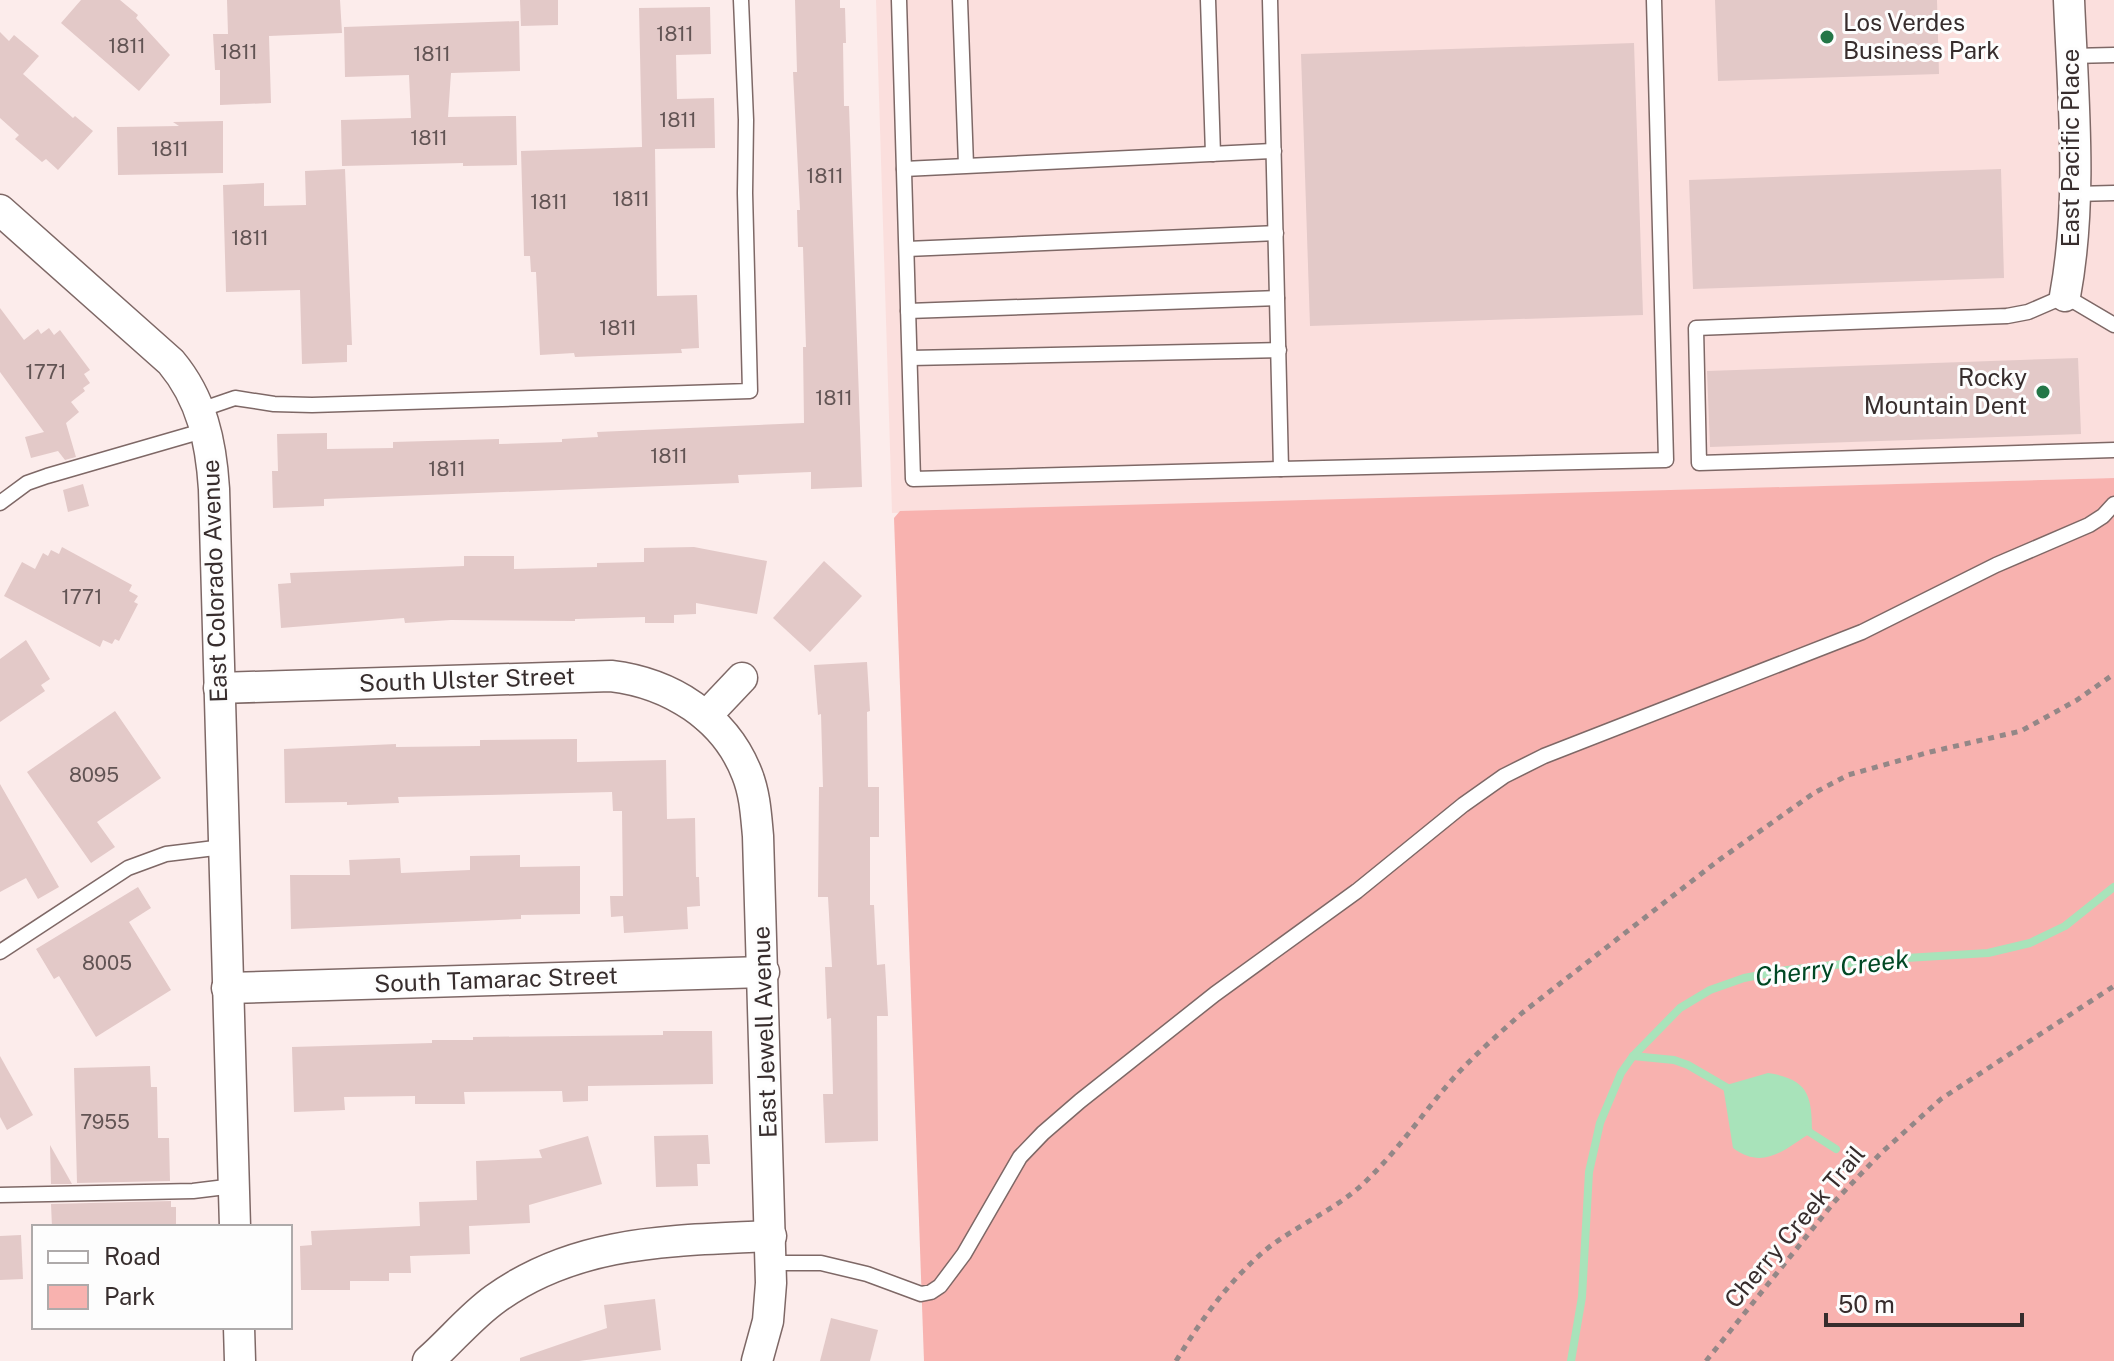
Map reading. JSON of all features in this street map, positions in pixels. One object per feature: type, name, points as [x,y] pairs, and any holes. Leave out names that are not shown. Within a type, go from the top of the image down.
[{"type":"street","name":"East Pacific Place","points":[[2065,296],[2073,245],[2075,194],[2069,0]]},
{"type":"street","name":"East Colorado Avenue","points":[[0,210],[163,353],[180,372],[203,420],[214,489],[235,1225]]},
{"type":"street","name":"South Ulster Street","points":[[219,688],[611,676],[665,690],[706,716]]},
{"type":"street","points":[[706,716],[742,678]]},
{"type":"street","name":"East Jewell Avenue","points":[[706,716],[737,753],[753,793],[758,836],[771,1250],[769,1312],[757,1361]]},
{"type":"street","name":"South Tamarac Street","points":[[227,988],[764,972]]},
{"type":"street","points":[[428,1361],[498,1297],[562,1264],[632,1244],[771,1250]]},
{"type":"street","points":[[239,1329],[240,1361]]},
{"type":"lane","points":[[0,482],[5,500],[27,483],[203,420],[238,398],[298,405],[750,391],[741,0]]},
{"type":"lane","points":[[899,0],[913,479],[1666,460],[1654,0]]},
{"type":"lane","points":[[960,0],[966,165]]},
{"type":"lane","points":[[1208,0],[1213,154]]},
{"type":"lane","points":[[1270,0],[1281,469]]},
{"type":"lane","points":[[2071,56],[2114,55]]},
{"type":"lane","points":[[904,169],[1274,151]]},
{"type":"lane","points":[[2075,194],[2114,193]]},
{"type":"lane","points":[[907,249],[1276,233]]},
{"type":"lane","points":[[2114,325],[2065,296],[2028,312],[2007,316],[1696,328],[1699,463],[2114,450]]},
{"type":"lane","points":[[908,311],[1277,298]]},
{"type":"lane","points":[[910,358],[1279,350]]},
{"type":"lane","points":[[771,1250],[836,1266],[921,1294],[931,1292],[940,1286],[964,1254],[1020,1157],[1043,1133],[1215,994],[1357,891],[1485,788],[1544,756],[1862,632],[1996,565],[2089,525],[2114,504]]},
{"type":"lane","points":[[0,952],[128,868],[178,851],[223,847]]},
{"type":"lane","points":[[0,1195],[193,1191],[234,1186]]},
{"type":"path","points":[[1176,1361],[1198,1324],[1235,1279],[1269,1248],[1336,1207],[1363,1184],[1397,1149],[1459,1072],[1522,1013],[1742,843],[1814,793],[1848,775],[2021,731],[2077,700],[2114,674]]},
{"type":"path","name":"Cherry Creek Trail","points":[[1706,1361],[1835,1201],[1881,1153],[1941,1099],[2114,986]]},
{"type":"shaded area","points":[[876,0],[2114,0],[2114,478],[892,513]]},
{"type":"shaded area","points":[[1768,1073],[1792,1080],[1805,1091],[1811,1108],[1812,1132],[1783,1151],[1755,1158],[1733,1148],[1723,1086]]},
{"type":"green space","points":[[2114,478],[2114,1361],[924,1361],[894,518],[900,511]]},
{"type":"building","points":[[81,0],[120,0],[138,15],[136,18],[170,55],[139,91],[61,23]]},
{"type":"building","points":[[227,0],[340,0],[342,33],[269,36],[271,103],[220,105],[220,70],[215,70],[213,34],[228,34]]},
{"type":"building","points":[[520,0],[558,0],[558,25],[521,26]]},
{"type":"building","points":[[795,0],[840,0],[840,8],[845,8],[844,106],[849,106],[862,487],[811,489],[811,472],[738,475],[739,483],[324,499],[324,506],[273,508],[272,471],[278,471],[277,434],[327,433],[327,449],[393,448],[393,442],[499,439],[499,444],[562,442],[562,439],[598,437],[597,432],[804,423],[803,347],[806,347],[803,247],[798,247],[797,210],[800,210],[793,72],[797,72]]},
{"type":"building","name":"Los Verdes Business Park","points":[[1715,0],[1937,0],[1939,74],[1718,81]]},
{"type":"building","points":[[710,7],[711,54],[676,55],[677,99],[714,98],[715,148],[655,149],[657,296],[697,295],[699,348],[681,349],[682,353],[575,357],[574,353],[540,355],[536,272],[531,272],[530,256],[524,256],[521,151],[642,147],[639,8]]},
{"type":"building","points":[[519,21],[520,71],[451,73],[448,117],[516,116],[517,165],[342,166],[341,120],[411,118],[409,75],[345,77],[344,27]]},
{"type":"building","points":[[0,32],[9,41],[14,35],[39,56],[23,74],[73,118],[75,116],[93,131],[58,170],[46,159],[42,162],[15,139],[19,135],[0,118]]},
{"type":"building","points":[[1634,43],[1643,315],[1310,326],[1301,54]]},
{"type":"building","points":[[223,121],[223,173],[118,175],[117,127],[179,126],[173,122]]},
{"type":"building","points":[[345,169],[352,345],[347,345],[347,362],[302,364],[300,290],[226,292],[223,185],[264,183],[264,206],[306,205],[305,171]]},
{"type":"building","points":[[2001,169],[2004,278],[1693,289],[1689,180]]},
{"type":"building","points":[[0,308],[24,340],[38,329],[41,334],[49,328],[54,335],[60,330],[90,370],[84,374],[90,383],[71,402],[79,412],[66,423],[76,457],[65,460],[58,451],[31,458],[25,437],[44,432],[0,372]]},
{"type":"building","points":[[2078,358],[2081,434],[1710,447],[1707,371]]},
{"type":"building","points":[[83,484],[89,506],[68,512],[63,490]]},
{"type":"building","points":[[62,547],[132,585],[129,591],[138,596],[134,602],[138,604],[119,641],[115,639],[112,644],[103,640],[100,647],[4,596],[22,562],[35,569],[43,553],[48,556],[51,550],[59,554]]},
{"type":"building","points":[[694,547],[767,561],[757,614],[696,603],[696,614],[674,615],[674,623],[645,623],[645,617],[405,623],[404,618],[281,628],[278,584],[291,583],[290,573],[464,566],[464,556],[514,556],[514,569],[597,567],[597,563],[644,562],[644,548]]},
{"type":"building","points":[[824,561],[862,596],[810,652],[773,618]]},
{"type":"building","points":[[26,640],[50,679],[41,685],[45,691],[0,722],[0,659]]},
{"type":"building","points":[[867,662],[870,711],[867,712],[868,787],[879,787],[879,837],[870,837],[870,905],[874,905],[877,965],[885,964],[888,1016],[877,1016],[878,1141],[825,1143],[823,1094],[833,1094],[831,1018],[827,1019],[825,967],[832,967],[828,897],[818,897],[819,787],[823,787],[821,714],[818,715],[814,665]]},
{"type":"building","points":[[115,711],[161,778],[97,822],[115,847],[91,863],[27,772]]},
{"type":"building","points":[[577,739],[577,762],[666,760],[667,819],[695,818],[700,906],[687,907],[688,929],[624,933],[623,916],[611,917],[610,896],[623,896],[622,811],[613,811],[612,792],[398,797],[399,803],[347,805],[347,802],[285,803],[284,749],[396,744],[396,747],[480,746],[480,740]]},
{"type":"building","points":[[0,784],[59,887],[38,899],[26,878],[0,892]]},
{"type":"building","points":[[520,855],[520,867],[580,866],[580,914],[291,929],[290,875],[350,875],[349,860],[400,858],[401,873],[470,870],[470,856]]},
{"type":"building","points":[[138,887],[151,908],[129,922],[171,990],[96,1037],[59,976],[54,979],[36,949]]},
{"type":"building","points":[[663,1031],[712,1031],[713,1084],[588,1086],[588,1101],[563,1102],[562,1091],[464,1092],[465,1104],[415,1104],[415,1096],[344,1097],[345,1110],[294,1112],[292,1047],[432,1043],[432,1040],[473,1040],[473,1037],[663,1035]]},
{"type":"building","points":[[0,1056],[33,1115],[7,1130],[0,1117]]},
{"type":"building","points":[[150,1066],[151,1087],[157,1087],[158,1138],[169,1138],[170,1181],[77,1183],[74,1068]]},
{"type":"building","points":[[708,1135],[710,1164],[697,1164],[698,1186],[656,1187],[654,1136]]},
{"type":"building","points":[[588,1136],[602,1184],[529,1205],[530,1223],[469,1226],[470,1254],[410,1256],[411,1273],[389,1273],[389,1281],[350,1281],[350,1290],[301,1290],[300,1246],[312,1245],[311,1231],[420,1226],[419,1202],[477,1200],[476,1161],[542,1158],[539,1150]]},
{"type":"building","points":[[50,1145],[72,1184],[51,1184]]},
{"type":"building","points":[[171,1201],[171,1207],[176,1207],[176,1225],[52,1225],[51,1204]]},
{"type":"building","points":[[21,1235],[23,1279],[0,1280],[0,1236]]},
{"type":"building","points":[[655,1299],[661,1350],[579,1361],[520,1361],[520,1358],[607,1328],[604,1305]]},
{"type":"building","points":[[831,1318],[878,1330],[870,1361],[820,1361]]},
{"type":"waterway","name":"Cherry Creek","points":[[1571,1361],[1582,1297],[1589,1172],[1600,1123],[1621,1073],[1633,1056],[1680,1008],[1710,990],[1744,978],[1787,970],[1988,953],[2030,943],[2065,926],[2114,887]]},
{"type":"waterway","points":[[1633,1056],[1674,1060],[1731,1090]]},
{"type":"waterway","points":[[1803,1128],[1836,1149]]},
{"type":"place","name":"Los Verdes Business Park","points":[[1827,37]]},
{"type":"place","name":"Rocky Mountain Dent","points":[[2043,392]]}]
